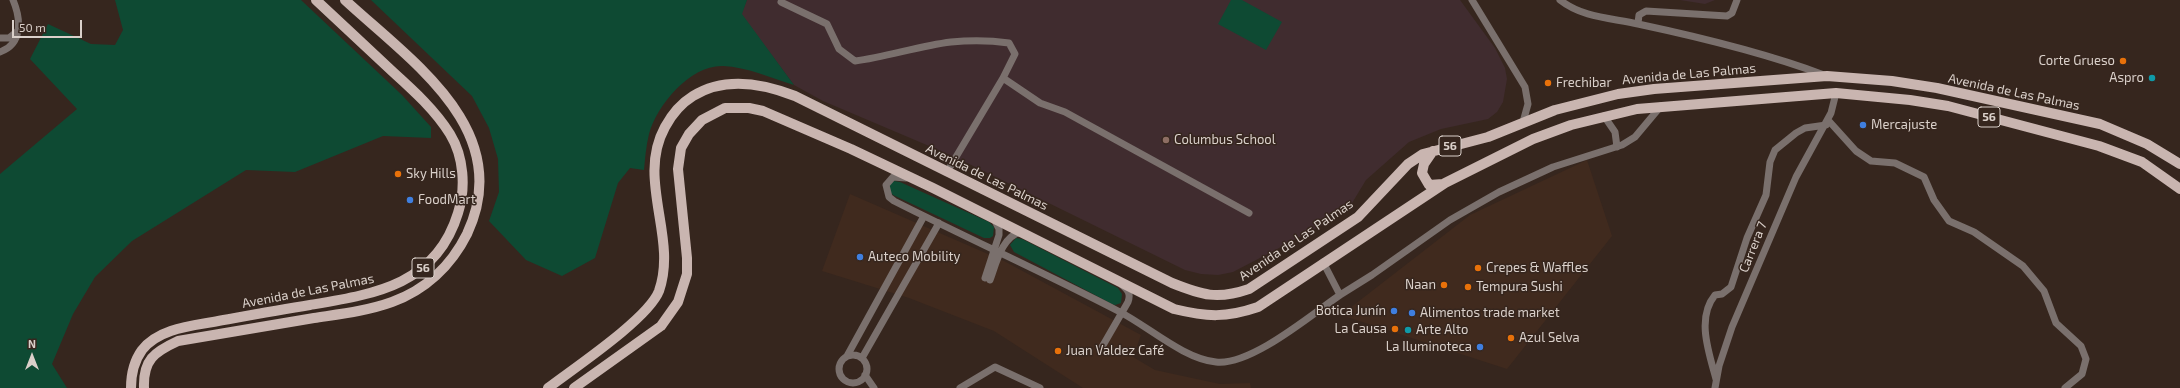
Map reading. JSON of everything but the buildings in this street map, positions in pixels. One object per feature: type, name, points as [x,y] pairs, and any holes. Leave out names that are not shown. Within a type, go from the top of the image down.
[{"type":"main road","name":"Avenida de Las Palmas","points":[[131,388],[131,376],[136,361],[143,349],[155,339],[169,332],[190,326],[378,291],[412,276],[426,266],[439,252],[450,234],[456,221],[462,194],[461,162],[451,135],[432,108],[316,0]]},
{"type":"main road","name":"Avenida de Las Palmas","points":[[144,388],[144,371],[151,358],[163,348],[178,341],[372,308],[408,295],[440,273],[458,249],[466,235],[473,220],[478,202],[479,182],[477,156],[466,126],[458,111],[429,77],[345,0]]},
{"type":"main road","name":"Avenida de Las Palmas","points":[[548,388],[639,318],[654,300],[661,282],[665,256],[654,188],[657,143],[676,109],[698,92],[727,84],[744,83],[774,88],[795,96],[1172,282],[1210,296],[1230,295],[1256,285],[1358,218],[1408,164],[1433,151],[1488,136],[1554,110],[1618,94],[1692,85],[1827,76],[1876,80],[1923,86],[2100,124],[2147,144],[2180,164]]},
{"type":"main road","name":"56","points":[[574,388],[661,326],[678,302],[687,274],[687,258],[680,194],[678,158],[681,148],[689,134],[705,118],[725,108],[749,108],[763,111],[845,146],[1022,232],[1174,309],[1206,316],[1237,314],[1258,307],[1323,262],[1445,183],[1533,139],[1604,116],[1637,109],[1836,93],[1910,100],[1948,106],[2099,146],[2142,162],[2180,189]]},
{"type":"main road","points":[[1433,151],[1424,164],[1422,173],[1424,180],[1432,185],[1445,183]]},
{"type":"street","points":[[0,52],[12,46],[18,39],[18,16],[13,0]]},
{"type":"street","points":[[1472,0],[1525,86],[1528,104],[1523,122]]},
{"type":"street","points":[[1560,0],[1588,15],[1638,24],[1788,62],[1827,76]]},
{"type":"street","points":[[1638,24],[1640,15],[1646,11],[1727,16],[1732,13],[1737,0]]},
{"type":"street","points":[[782,2],[827,24],[839,49],[855,61],[880,58],[950,42],[985,40],[1008,43],[1015,54],[1003,78],[947,172]]},
{"type":"street","points":[[0,38],[9,38],[19,30]]},
{"type":"street","points":[[1003,78],[1040,103],[1065,112],[1248,213]]},
{"type":"street","name":"Carrera 7","points":[[1716,384],[1732,327],[1796,177],[1827,123],[1833,108],[1836,93]]},
{"type":"street","points":[[916,180],[900,176],[893,177],[886,185],[886,191],[894,201],[1122,313],[1186,351],[1216,362],[1232,361],[1260,349],[1292,329],[1450,220],[1499,192],[1553,168],[1617,147],[1635,137],[1661,106]]},
{"type":"street","points":[[1604,116],[1614,132],[1617,147]]},
{"type":"street","points":[[1716,384],[1706,329],[1705,314],[1709,302],[1715,295],[1728,291],[1731,287],[1747,238],[1766,195],[1770,162],[1775,150],[1789,137],[1801,130],[1827,123],[1856,151],[1871,161],[1894,163],[1924,177],[1934,200],[1949,221],[1974,232],[2023,266],[2044,291],[2056,323],[2081,346],[2086,360],[2082,374],[2065,388]]},
{"type":"street","points":[[866,375],[852,385],[842,378],[839,370],[841,362],[847,356],[924,216]]},
{"type":"street","points":[[988,279],[997,252],[999,229],[994,219]]},
{"type":"street","points":[[862,358],[939,223]]},
{"type":"street","points":[[997,252],[1010,236],[1022,232]]},
{"type":"street","points":[[1323,262],[1340,295]]},
{"type":"street","points":[[1102,346],[1122,313],[1130,296],[1128,291],[1120,282]]},
{"type":"street","points":[[847,356],[855,355],[862,358],[866,364],[866,375],[874,388]]},
{"type":"street","points":[[960,388],[995,367],[1040,388]]},
{"type":"shaded area","name":"Columbus School","points":[[747,0],[1460,0],[1495,48],[1505,68],[1507,79],[1503,102],[1497,112],[1488,119],[1441,129],[1409,142],[1366,180],[1346,213],[1233,272],[1218,275],[1201,274],[1185,270],[955,157],[823,101],[794,85],[741,14]]},
{"type":"shaded area","points":[[1680,0],[1715,0],[1705,4]]},
{"type":"shaded area","points":[[1587,160],[1612,236],[1507,369],[1341,315],[1470,215]]},
{"type":"shaded area","points":[[850,194],[1004,261],[1141,335],[1133,357],[1155,370],[1220,384],[1250,383],[1251,388],[1083,388],[994,331],[909,298],[822,271]]},
{"type":"green space","points":[[115,0],[301,0],[402,95],[431,127],[431,138],[383,136],[295,172],[246,170],[132,241],[95,277],[73,314],[52,364],[67,388],[0,388],[0,174],[77,109],[30,59],[48,24],[91,44],[115,45],[123,30]]},
{"type":"green space","points":[[371,0],[747,0],[742,14],[794,85],[741,68],[723,66],[711,67],[687,79],[667,99],[653,123],[648,139],[644,170],[630,168],[618,183],[595,258],[562,276],[526,260],[489,221],[499,192],[498,159],[489,128],[472,96]]},
{"type":"green space","points":[[1231,0],[1242,0],[1282,22],[1266,50],[1218,24]]},
{"type":"green space","points":[[894,181],[900,182],[989,222],[994,227],[993,236],[990,238],[984,238],[893,195],[889,185]]},
{"type":"green space","points":[[1016,238],[1022,239],[1118,288],[1122,294],[1121,303],[1115,305],[1112,304],[1014,252],[1010,245]]},
{"type":"place","name":"Corte Grueso","points":[[2123,61]]},
{"type":"place","name":"Aspro","points":[[2152,78]]},
{"type":"place","name":"Frechibar","points":[[1548,83]]},
{"type":"place","name":"Mercajuste","points":[[1863,125]]},
{"type":"place","name":"Columbus School","points":[[1166,140]]},
{"type":"place","name":"Sky Hills","points":[[398,174]]},
{"type":"place","name":"FoodMart","points":[[410,200]]},
{"type":"place","name":"Auteco Mobility","points":[[860,257]]},
{"type":"place","name":"Crepes & Waffles","points":[[1478,268]]},
{"type":"place","name":"Naan","points":[[1444,285]]},
{"type":"place","name":"Tempura Sushi","points":[[1468,287]]},
{"type":"place","name":"Botica Junín","points":[[1394,311]]},
{"type":"place","name":"Alimentos trade market","points":[[1412,313]]},
{"type":"place","name":"La Causa","points":[[1395,329]]},
{"type":"place","name":"Arte Alto","points":[[1408,330]]},
{"type":"place","name":"Azul Selva","points":[[1511,338]]},
{"type":"place","name":"La Iluminoteca","points":[[1480,347]]},
{"type":"place","name":"Juan Valdez Café","points":[[1058,351]]}]
